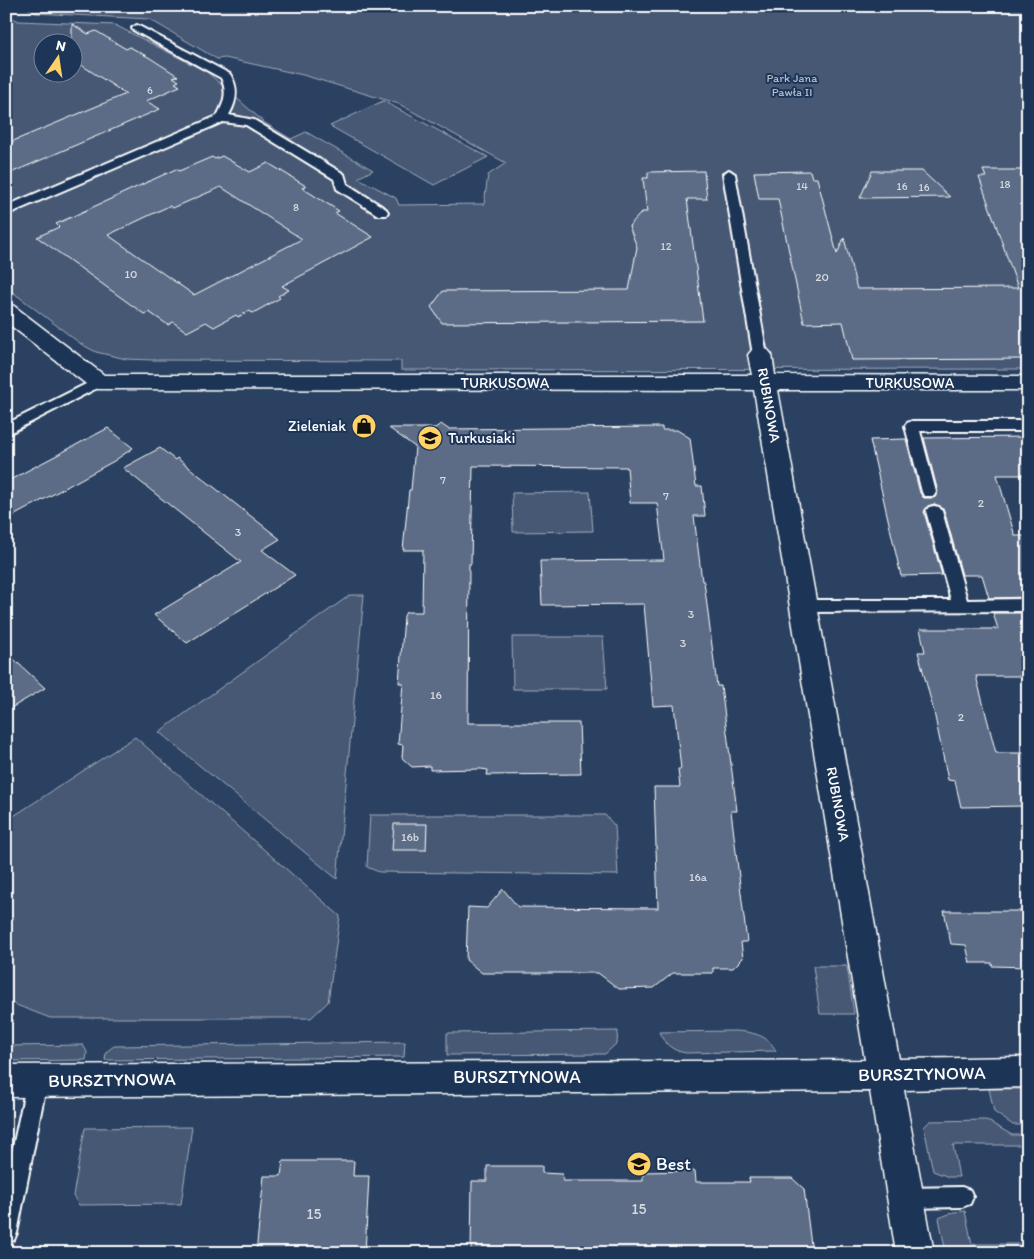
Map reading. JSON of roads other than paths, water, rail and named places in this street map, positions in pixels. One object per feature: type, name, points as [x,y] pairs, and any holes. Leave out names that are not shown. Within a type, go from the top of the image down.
[{"type":"street","points":[[6,311],[98,382]]},
{"type":"street","name":"RUBINOWA","points":[[760,355],[915,1253]]},
{"type":"street","name":"TURKUSOWA","points":[[98,382],[1028,383]]},
{"type":"street","name":"BURSZTYNOWA","points":[[21,1081],[884,1075],[1028,1072]]},
{"type":"lane","points":[[137,28],[226,76],[231,86],[231,102],[220,118]]},
{"type":"lane","points":[[6,211],[220,118],[236,118],[250,122],[340,177],[341,186],[382,212]]},
{"type":"lane","points":[[729,174],[760,355]]},
{"type":"lane","points":[[6,430],[98,382]]},
{"type":"lane","points":[[929,492],[912,426],[1028,426]]},
{"type":"lane","points":[[934,511],[961,605]]},
{"type":"lane","points":[[804,606],[1028,605]]},
{"type":"lane","points":[[6,1233],[21,1081]]},
{"type":"lane","points":[[905,1198],[962,1197]]},
{"type":"place","name":"Zieleniak","points":[[364,426]]},
{"type":"place","name":"Turkusiaki","points":[[430,438]]},
{"type":"place","name":"Best","points":[[639,1164]]},
{"type":"park label","name":"Park Jana Pawła II","points":[[792,85]]}]
